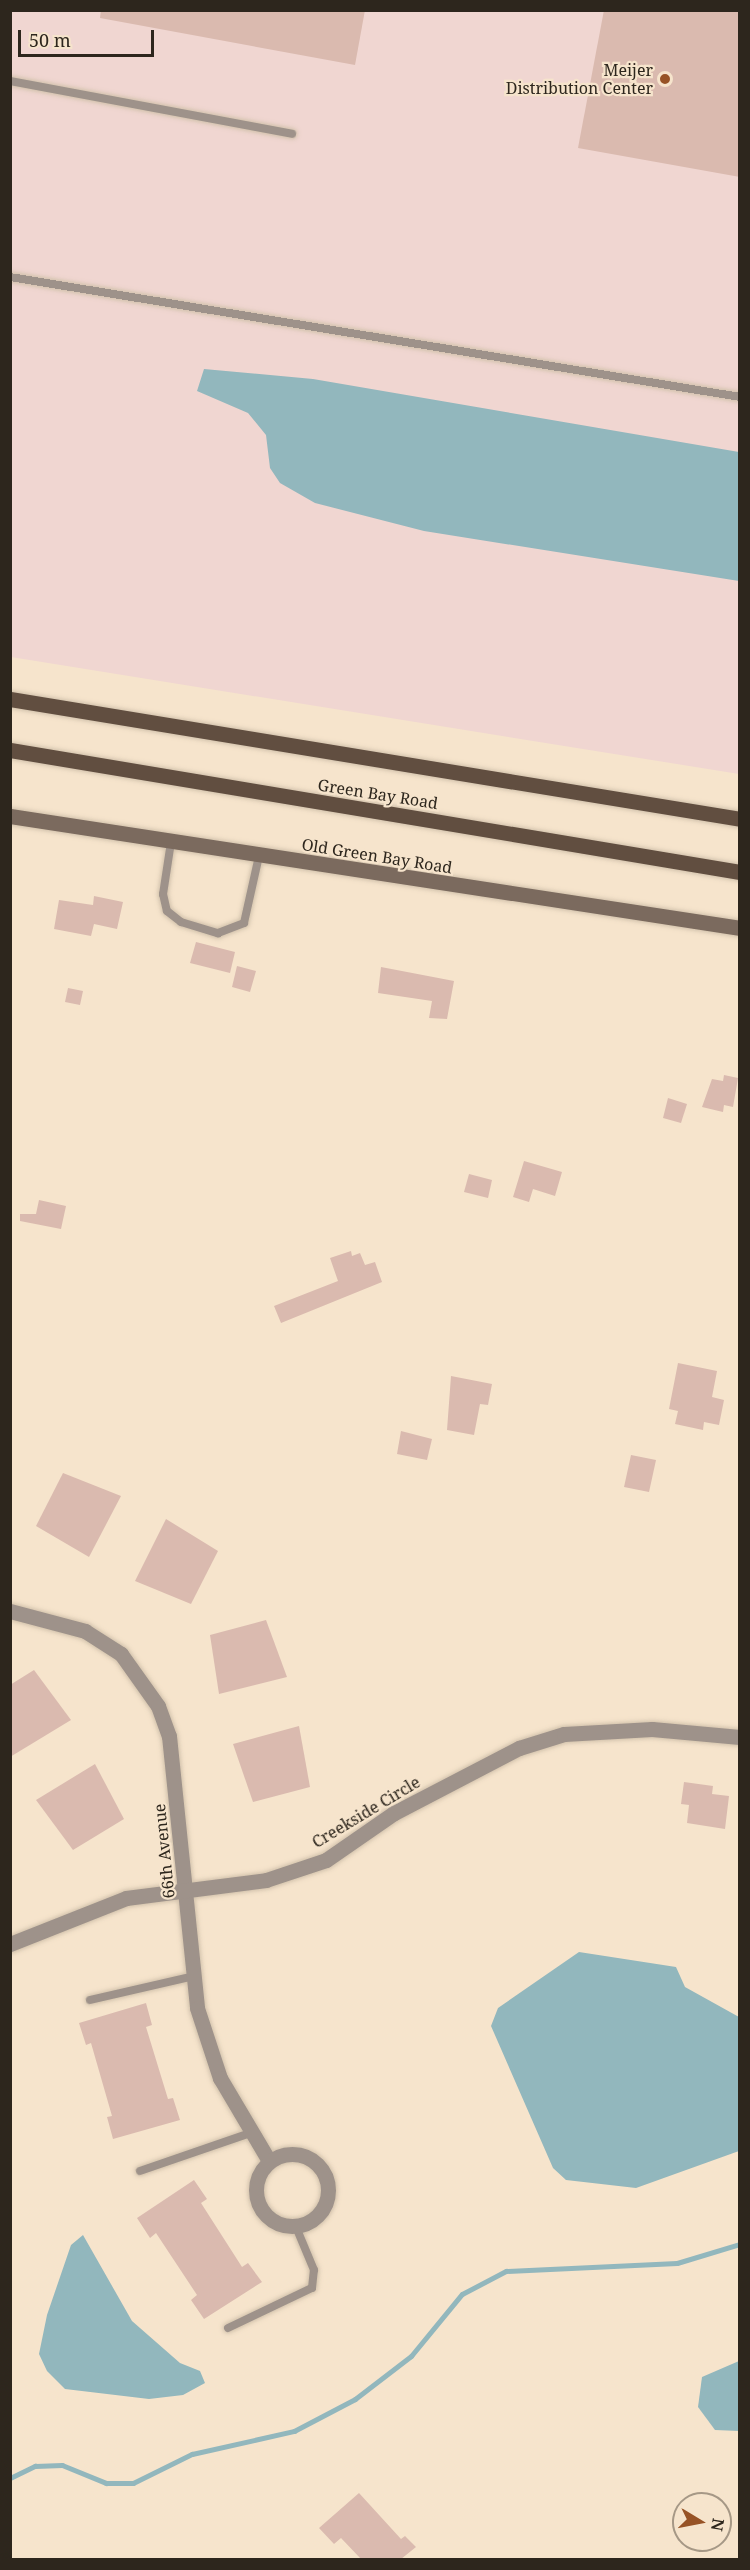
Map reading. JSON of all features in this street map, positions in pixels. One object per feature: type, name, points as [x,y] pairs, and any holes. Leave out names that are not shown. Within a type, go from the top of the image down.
[{"type":"main road","name":"Green Bay Road","points":[[10,699],[740,819]]},
{"type":"main road","name":"Green Bay Road","points":[[10,750],[740,872]]},
{"type":"street","name":"Old Green Bay Road","points":[[10,816],[740,928]]},
{"type":"street","name":"66th Avenue","points":[[10,1611],[85,1630],[121,1654],[158,1706],[169,1736],[197,2008],[220,2078],[269,2161]]},
{"type":"street","name":"Creekside Circle","points":[[10,1944],[95,1907],[185,1888],[266,1880],[326,1860],[394,1813],[519,1748],[564,1734],[652,1729],[740,1737]]},
{"type":"street","points":[[293,2153],[324,2171],[328,2189],[325,2208],[296,2227],[273,2222],[258,2204],[257,2181],[269,2161],[293,2153]]},
{"type":"lane","points":[[10,81],[292,134]]},
{"type":"lane","points":[[10,277],[740,397]]},
{"type":"lane","points":[[171,842],[163,894],[167,911],[181,922],[218,933],[244,922],[259,856]]},
{"type":"lane","points":[[90,2000],[194,1976]]},
{"type":"lane","points":[[140,2171],[253,2132]]},
{"type":"lane","points":[[228,2328],[312,2288],[314,2270],[296,2227]]},
{"type":"shaded area","points":[[10,11],[739,11],[739,774],[11,657]]},
{"type":"water","points":[[204,369],[313,379],[739,452],[739,581],[424,531],[315,503],[280,483],[270,468],[266,435],[248,413],[197,391]]},
{"type":"water","points":[[579,1952],[676,1967],[685,1987],[739,2017],[739,2151],[636,2188],[566,2180],[553,2168],[491,2026],[498,2008]]},
{"type":"water","points":[[83,2235],[132,2321],[180,2363],[200,2371],[205,2383],[183,2395],[149,2399],[65,2389],[47,2371],[39,2354],[47,2315],[71,2245]]},
{"type":"water","points":[[739,2361],[739,2431],[715,2430],[698,2407],[702,2377]]},
{"type":"building","points":[[101,10],[365,10],[355,65],[100,18]]},
{"type":"building","name":"Meijer Distribution Center","points":[[604,10],[740,10],[740,177],[578,148]]},
{"type":"building","points":[[94,896],[123,902],[117,929],[94,924],[91,936],[54,929],[59,900],[93,905]]},
{"type":"building","points":[[196,942],[235,952],[230,973],[190,963]]},
{"type":"building","points":[[237,966],[256,971],[250,992],[232,987]]},
{"type":"building","points":[[381,967],[454,981],[447,1019],[429,1018],[432,1001],[378,993]]},
{"type":"building","points":[[68,988],[83,991],[80,1005],[65,1002]]},
{"type":"building","points":[[724,1075],[738,1078],[733,1107],[724,1105],[723,1112],[702,1107],[712,1079],[723,1081]]},
{"type":"building","points":[[668,1098],[687,1104],[681,1123],[663,1118]]},
{"type":"building","points":[[524,1161],[562,1172],[555,1196],[533,1189],[529,1202],[513,1197]]},
{"type":"building","points":[[469,1174],[492,1180],[488,1198],[464,1192]]},
{"type":"building","points":[[39,1200],[66,1206],[61,1229],[20,1221],[20,1214],[36,1214]]},
{"type":"building","points":[[351,1251],[352,1256],[360,1253],[365,1265],[375,1262],[382,1282],[281,1323],[274,1306],[338,1281],[330,1258]]},
{"type":"building","points":[[678,1363],[717,1371],[712,1397],[724,1400],[719,1425],[704,1422],[703,1430],[675,1424],[678,1411],[669,1409]]},
{"type":"building","points":[[451,1376],[492,1384],[488,1405],[480,1404],[474,1435],[447,1430]]},
{"type":"building","points":[[401,1431],[432,1439],[427,1460],[397,1454]]},
{"type":"building","points":[[631,1455],[656,1460],[649,1492],[624,1487]]},
{"type":"building","points":[[63,1473],[121,1496],[89,1557],[36,1526]]},
{"type":"building","points":[[166,1519],[218,1551],[191,1604],[135,1581]]},
{"type":"building","points":[[266,1620],[287,1677],[219,1694],[210,1635]]},
{"type":"building","points":[[34,1670],[71,1720],[10,1757],[10,1685]]},
{"type":"building","points":[[299,1726],[310,1787],[253,1802],[233,1744]]},
{"type":"building","points":[[95,1764],[124,1819],[73,1850],[36,1800]]},
{"type":"building","points":[[684,1782],[713,1786],[712,1794],[729,1796],[725,1829],[687,1823],[689,1805],[681,1804]]},
{"type":"building","points":[[146,2003],[152,2025],[146,2027],[168,2099],[173,2098],[180,2120],[113,2139],[107,2117],[112,2116],[91,2043],[86,2045],[79,2023]]},
{"type":"building","points":[[194,2180],[207,2199],[201,2203],[242,2267],[248,2263],[262,2282],[204,2319],[191,2300],[197,2295],[156,2233],[150,2238],[137,2218]]},
{"type":"building","points":[[359,2493],[401,2539],[405,2536],[416,2547],[401,2559],[361,2559],[341,2538],[334,2544],[319,2528]]},
{"type":"waterway","points":[[10,2478],[35,2466],[62,2465],[106,2483],[133,2483],[192,2454],[294,2431],[355,2399],[411,2356],[462,2294],[506,2271],[677,2263],[740,2244]]},
{"type":"place","name":"Meijer Distribution Center","points":[[665,79]]}]
